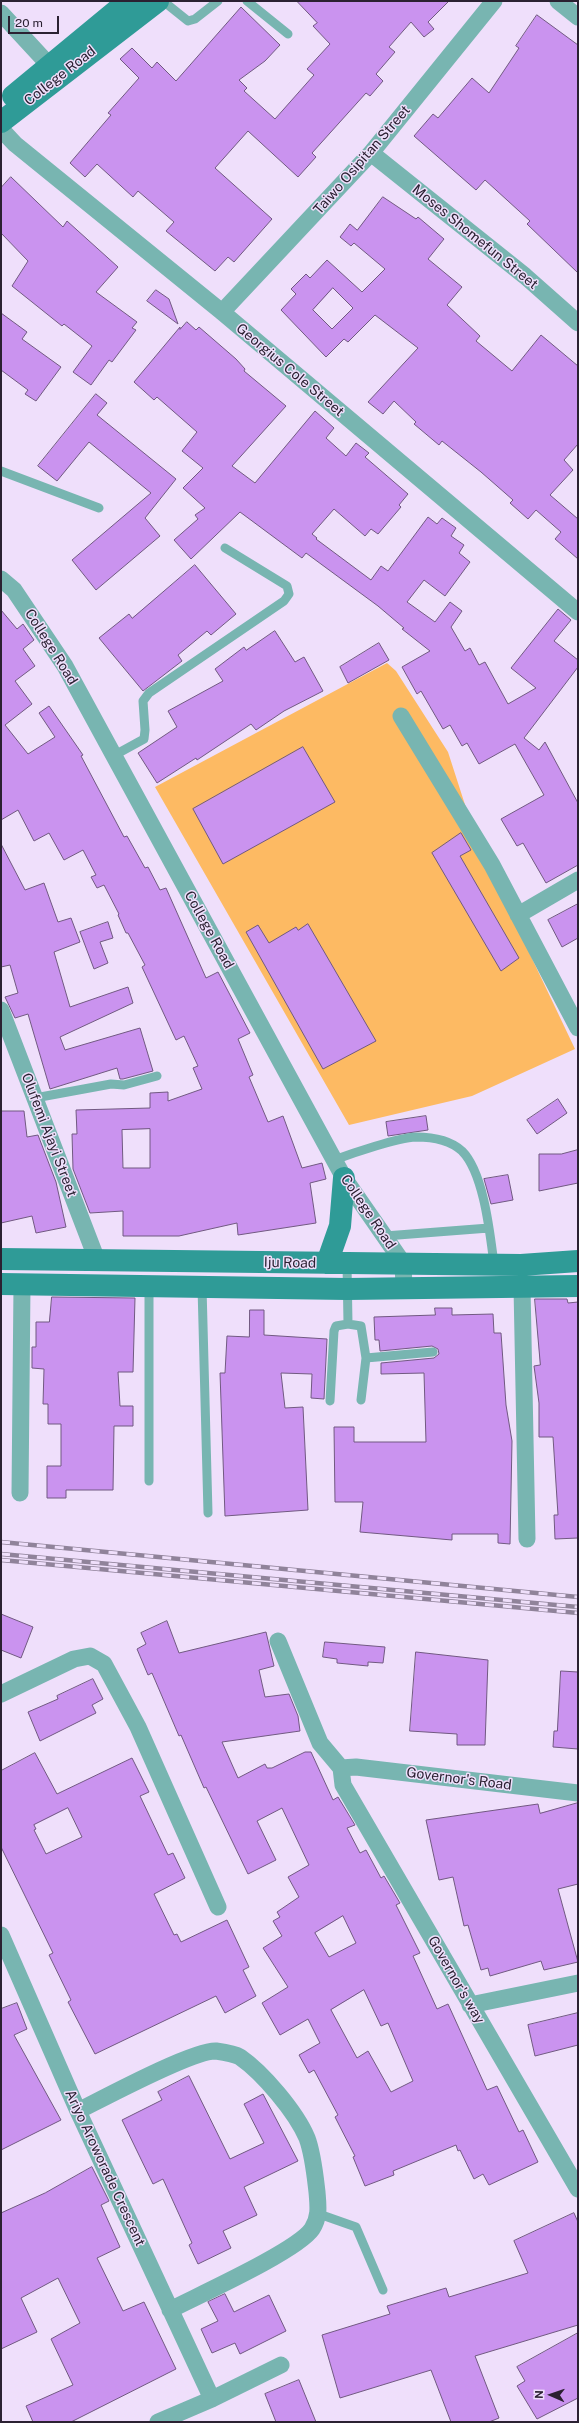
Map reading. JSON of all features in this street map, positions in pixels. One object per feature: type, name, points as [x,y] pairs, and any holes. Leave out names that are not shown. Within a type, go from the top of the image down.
[{"type":"main road","name":"College Road","points":[[1,106],[128,1]]},
{"type":"main road","name":"College Road","points":[[1,122],[158,1]]},
{"type":"main road","points":[[337,1263],[340,1226],[339,1169]]},
{"type":"main road","name":"Iju Road","points":[[1,1259],[494,1264],[578,1261]]},
{"type":"main road","name":"Iju Road","points":[[1,1284],[347,1289],[404,1287],[578,1286]]},
{"type":"street","name":"Taiwo Osipitan Street","points":[[222,312],[372,153],[494,1]]},
{"type":"street","points":[[558,1],[578,17]]},
{"type":"street","points":[[1,13],[49,65]]},
{"type":"street","name":"Georgius Cole Street","points":[[1,129],[15,144],[222,312],[578,612]]},
{"type":"street","name":"Moses Shomefun Street","points":[[372,153],[525,276],[578,323]]},
{"type":"street","name":"College Road","points":[[1,579],[14,590],[65,666],[339,1169],[402,1263],[404,1287]]},
{"type":"street","points":[[400,716],[492,865],[578,1028]]},
{"type":"street","points":[[518,915],[578,880]]},
{"type":"street","name":"Olufemi Ajayi Street","points":[[1,1010],[97,1260]]},
{"type":"street","points":[[20,1493],[22,1285]]},
{"type":"street","points":[[522,1287],[527,1539]]},
{"type":"street","points":[[278,1641],[320,1743],[341,1768]]},
{"type":"street","points":[[1,1694],[74,1659],[90,1656],[104,1664],[138,1727],[218,1907]]},
{"type":"street","name":"Governor's Road","points":[[341,1768],[356,1767],[578,1793]]},
{"type":"street","name":"Governor's way","points":[[341,1768],[343,1785],[578,2189]]},
{"type":"street","name":"Ariyo Aroworade Crescent","points":[[1,1935],[78,2111],[212,2399]]},
{"type":"street","points":[[470,2005],[578,1983]]},
{"type":"street","points":[[78,2111],[194,2055],[216,2051],[239,2056],[265,2080],[291,2111],[307,2138],[316,2179],[319,2214],[312,2230],[296,2243],[170,2310]]},
{"type":"street","points":[[158,2422],[212,2399],[281,2365]]},
{"type":"lane","points":[[163,1],[188,21],[195,19],[218,1]]},
{"type":"lane","points":[[247,1],[288,34]]},
{"type":"lane","points":[[1,471],[99,508]]},
{"type":"lane","points":[[113,756],[144,739],[145,730],[142,701],[149,693],[284,601],[289,594],[287,586],[225,548]]},
{"type":"lane","points":[[35,1098],[111,1084],[124,1085],[157,1076]]},
{"type":"lane","points":[[339,1169],[415,1137],[442,1140],[463,1152],[475,1174],[488,1214],[494,1264]]},
{"type":"lane","points":[[385,1236],[489,1228]]},
{"type":"lane","points":[[337,1263],[347,1289],[348,1324]]},
{"type":"lane","points":[[149,1286],[149,1481]]},
{"type":"lane","points":[[202,1287],[208,1513]]},
{"type":"lane","points":[[330,1400],[334,1331],[336,1326],[340,1324],[361,1326],[366,1358],[361,1400]]},
{"type":"lane","points":[[366,1358],[433,1352]]},
{"type":"lane","points":[[319,2214],[356,2228],[383,2290]]},
{"type":"shaded area","points":[[387,663],[396,671],[448,752],[478,845],[575,1049],[472,1096],[349,1125],[155,787]]},
{"type":"building","points":[[297,1],[449,1],[428,22],[434,29],[424,37],[411,22],[389,47],[395,52],[376,74],[383,81],[370,96],[366,93],[312,153],[316,157],[298,177],[248,131],[215,168],[272,219],[234,262],[228,257],[215,271],[166,231],[174,222],[138,191],[133,197],[97,164],[85,177],[70,163],[111,115],[108,113],[139,78],[120,59],[132,48],[152,68],[157,62],[176,81],[241,7],[280,45],[265,61],[239,80],[247,88],[244,91],[275,119],[314,75],[307,69],[330,44],[313,26],[317,23]]},
{"type":"building","points":[[537,15],[578,45],[578,273],[527,224],[530,221],[485,180],[476,190],[414,136],[433,114],[438,118],[472,78],[489,93],[519,48],[516,46]]},
{"type":"building","points":[[11,177],[63,227],[67,221],[118,267],[96,292],[137,322],[132,328],[136,330],[112,362],[109,360],[91,385],[73,372],[92,346],[64,324],[62,326],[12,286],[28,261],[1,233],[1,188]]},
{"type":"building","points":[[383,197],[416,219],[418,217],[444,239],[428,259],[462,287],[447,305],[480,336],[476,341],[512,371],[541,335],[578,366],[578,444],[564,460],[573,470],[550,495],[578,519],[578,559],[555,539],[561,532],[536,510],[528,519],[510,503],[513,500],[442,441],[439,445],[414,424],[416,422],[394,401],[383,414],[368,402],[418,348],[375,315],[348,342],[344,339],[326,357],[281,310],[296,294],[291,289],[306,274],[310,278],[327,260],[362,292],[385,269],[354,243],[351,246],[340,237],[350,224],[357,230]],"holes":[[[333,288],[353,308],[332,329],[313,310]]]},
{"type":"building","points":[[156,290],[169,299],[178,324],[147,301]]},
{"type":"building","points":[[1,313],[27,332],[22,339],[61,367],[36,401],[25,394],[28,390],[1,370]]},
{"type":"building","points":[[187,322],[196,330],[199,327],[236,359],[245,369],[244,371],[286,406],[232,466],[255,483],[315,411],[334,428],[326,438],[346,456],[356,443],[369,453],[365,457],[408,494],[399,505],[401,507],[378,534],[371,529],[365,536],[334,509],[312,534],[317,538],[316,539],[371,580],[381,566],[388,571],[428,517],[437,524],[442,518],[456,528],[451,536],[464,545],[459,553],[470,562],[445,596],[424,580],[407,602],[435,622],[450,602],[462,611],[451,627],[465,651],[470,648],[479,665],[485,662],[508,704],[536,688],[511,668],[558,609],[571,620],[554,641],[578,660],[578,667],[524,738],[539,750],[545,742],[578,803],[578,865],[546,883],[523,843],[517,846],[501,819],[544,795],[515,744],[479,764],[467,743],[462,746],[450,725],[443,729],[421,691],[417,694],[402,667],[430,651],[402,629],[404,628],[378,606],[306,553],[302,558],[240,512],[191,559],[174,540],[198,519],[195,515],[205,508],[183,488],[203,468],[182,451],[197,432],[157,397],[154,400],[134,382],[180,327],[180,329]]},
{"type":"building","points":[[96,394],[107,403],[97,415],[176,479],[145,518],[160,536],[96,590],[72,560],[151,493],[89,442],[57,481],[38,466]]},
{"type":"building","points":[[195,565],[236,614],[211,635],[207,631],[178,655],[182,661],[143,691],[99,638],[129,614],[132,618]]},
{"type":"building","points":[[1,610],[17,629],[23,624],[34,640],[23,649],[35,666],[15,681],[32,704],[5,725],[28,754],[55,737],[39,713],[49,706],[83,755],[81,756],[124,837],[127,836],[145,868],[148,867],[160,890],[166,888],[206,978],[218,972],[250,1033],[238,1039],[253,1075],[249,1077],[268,1122],[283,1116],[302,1168],[322,1163],[326,1179],[310,1183],[316,1223],[238,1235],[237,1223],[179,1236],[123,1236],[123,1211],[90,1213],[73,1169],[72,1134],[77,1134],[76,1110],[150,1108],[150,1093],[168,1092],[168,1101],[202,1089],[193,1068],[198,1066],[184,1036],[176,1040],[142,967],[145,965],[128,933],[126,933],[118,915],[119,914],[104,885],[97,888],[91,877],[96,875],[83,850],[64,860],[49,833],[34,841],[18,810],[1,820]],"holes":[[[150,1129],[150,1168],[123,1168],[122,1130]]]},
{"type":"building","points":[[275,631],[295,662],[304,657],[323,691],[284,711],[256,730],[251,724],[197,760],[196,758],[157,783],[138,753],[177,727],[168,711],[223,681],[215,669],[244,647],[246,650]]},
{"type":"building","points":[[379,643],[389,660],[348,683],[340,667]]},
{"type":"building","points":[[303,747],[335,802],[223,864],[193,809]]},
{"type":"building","points":[[461,833],[471,850],[460,856],[519,958],[501,971],[432,853]]},
{"type":"building","points":[[1,844],[25,890],[44,883],[58,922],[71,918],[80,942],[54,952],[70,1007],[128,987],[133,1003],[60,1037],[65,1050],[140,1028],[153,1071],[120,1079],[117,1068],[50,1089],[28,1014],[15,1018],[5,997],[18,993],[10,965],[1,967]]},
{"type":"building","points":[[578,904],[578,938],[562,947],[548,920]]},
{"type":"building","points":[[108,922],[113,938],[100,942],[108,963],[94,969],[80,932]]},
{"type":"building","points":[[308,924],[376,1041],[323,1069],[246,932],[258,925],[269,943],[296,927],[298,930]]},
{"type":"building","points":[[558,1099],[567,1113],[537,1134],[527,1120]]},
{"type":"building","points":[[1,1111],[24,1111],[27,1137],[38,1135],[56,1182],[66,1227],[36,1233],[32,1216],[1,1223]]},
{"type":"building","points":[[426,1116],[428,1130],[388,1136],[386,1122]]},
{"type":"building","points":[[578,1150],[578,1183],[539,1191],[539,1154],[561,1154]]},
{"type":"building","points":[[508,1175],[513,1200],[491,1204],[484,1179]]},
{"type":"building","points":[[52,1297],[135,1298],[133,1372],[118,1372],[120,1406],[133,1406],[133,1426],[114,1426],[113,1490],[66,1490],[66,1498],[47,1498],[47,1466],[61,1466],[61,1424],[48,1424],[48,1404],[43,1404],[44,1369],[32,1368],[32,1347],[36,1347],[36,1322],[49,1322]]},
{"type":"building","points":[[535,1299],[567,1299],[568,1303],[578,1302],[578,1538],[555,1539],[554,1515],[558,1515],[553,1437],[539,1437],[539,1403],[534,1366],[540,1365]]},
{"type":"building","points":[[435,1308],[452,1308],[452,1315],[493,1314],[494,1333],[501,1333],[506,1405],[512,1441],[510,1544],[498,1543],[498,1534],[452,1534],[452,1540],[360,1532],[363,1502],[335,1502],[334,1427],[354,1427],[354,1442],[426,1442],[424,1373],[381,1374],[381,1363],[434,1358],[439,1354],[438,1349],[432,1346],[380,1351],[379,1340],[375,1340],[374,1317],[435,1315]]},
{"type":"building","points":[[250,1310],[264,1310],[264,1335],[327,1339],[324,1399],[311,1398],[312,1374],[281,1373],[285,1408],[303,1407],[308,1510],[225,1516],[220,1373],[225,1373],[227,1336],[249,1337]]},
{"type":"building","points":[[1,1614],[33,1627],[21,1658],[1,1650]]},
{"type":"building","points":[[167,1621],[179,1653],[266,1632],[274,1666],[259,1670],[265,1697],[289,1694],[298,1716],[300,1731],[222,1742],[238,1778],[265,1764],[267,1768],[272,1768],[305,1752],[311,1752],[333,1800],[338,1797],[355,1825],[347,1828],[360,1853],[366,1850],[381,1878],[384,1876],[400,1903],[396,1905],[420,1953],[413,1956],[437,2009],[448,2004],[487,2090],[497,2086],[519,2132],[523,2130],[538,2162],[489,2185],[483,2174],[474,2179],[456,2145],[393,2171],[394,2175],[365,2186],[353,2157],[355,2156],[335,2117],[338,2115],[314,2070],[309,2073],[299,2055],[320,2043],[308,2019],[280,2035],[262,2003],[288,1987],[263,1948],[282,1936],[273,1921],[280,1917],[277,1912],[299,1897],[288,1877],[309,1865],[282,1808],[257,1821],[276,1860],[248,1874],[206,1787],[204,1788],[181,1735],[179,1736],[152,1673],[148,1675],[137,1649],[146,1644],[141,1633]],"holes":[[[343,1916],[356,1943],[329,1957],[315,1933]],[[364,1990],[381,2026],[388,2023],[413,2081],[391,2092],[368,2051],[357,2058],[331,2010]]]},
{"type":"building","points":[[325,1642],[385,1647],[383,1663],[368,1662],[368,1666],[337,1663],[337,1659],[323,1657]]},
{"type":"building","points":[[416,1652],[488,1660],[485,1745],[457,1745],[457,1734],[410,1731]]},
{"type":"building","points":[[561,1671],[578,1672],[578,1749],[553,1747],[554,1731],[557,1731]]},
{"type":"building","points":[[93,1679],[103,1699],[92,1705],[96,1713],[40,1741],[28,1712],[58,1699],[57,1696]]},
{"type":"building","points":[[35,1753],[57,1794],[132,1758],[149,1792],[140,1796],[168,1855],[173,1853],[185,1878],[154,1894],[174,1935],[177,1934],[181,1942],[227,1920],[249,1967],[243,1970],[256,1996],[225,2013],[216,1996],[95,2054],[68,2002],[71,2000],[49,1955],[53,1953],[1,1847],[1,1771]],"holes":[[[68,1808],[82,1837],[46,1854],[34,1830],[36,1829],[34,1825]]]},
{"type":"building","points":[[578,1803],[578,1884],[558,1889],[578,1962],[544,1970],[541,1961],[490,1976],[488,1968],[481,1970],[468,1925],[464,1926],[453,1877],[439,1880],[426,1820],[538,1804],[540,1813]]},
{"type":"building","points":[[17,2003],[27,2029],[14,2035],[61,2120],[1,2150],[1,2009]]},
{"type":"building","points":[[578,2013],[578,2045],[535,2056],[528,2025]]},
{"type":"building","points":[[189,2076],[230,2159],[264,2143],[244,2104],[263,2094],[298,2161],[244,2187],[257,2215],[223,2231],[231,2248],[198,2264],[189,2245],[192,2243],[163,2179],[153,2184],[122,2120],[162,2100],[158,2092]]},
{"type":"building","points":[[92,2167],[109,2201],[101,2205],[120,2247],[97,2258],[123,2311],[144,2302],[176,2369],[71,2422],[33,2422],[26,2406],[73,2385],[51,2339],[80,2323],[58,2278],[21,2298],[37,2332],[1,2349],[1,2213],[45,2193]]},
{"type":"building","points":[[574,2213],[578,2222],[578,2325],[475,2356],[499,2418],[489,2422],[451,2422],[431,2370],[340,2398],[322,2335],[390,2314],[387,2306],[446,2288],[449,2297],[528,2273],[514,2241]]},
{"type":"building","points":[[225,2294],[234,2312],[269,2295],[286,2331],[240,2354],[235,2343],[212,2353],[201,2329],[218,2321],[208,2302]]},
{"type":"building","points":[[578,2333],[578,2398],[537,2419],[517,2386],[525,2381],[517,2367]]},
{"type":"building","points":[[299,2380],[316,2422],[276,2422],[265,2394]]},
{"type":"railway","points":[[1,1542],[578,1597]]},
{"type":"railway","points":[[1,1554],[578,1607]]},
{"type":"railway","points":[[1,1560],[578,1613]]}]
